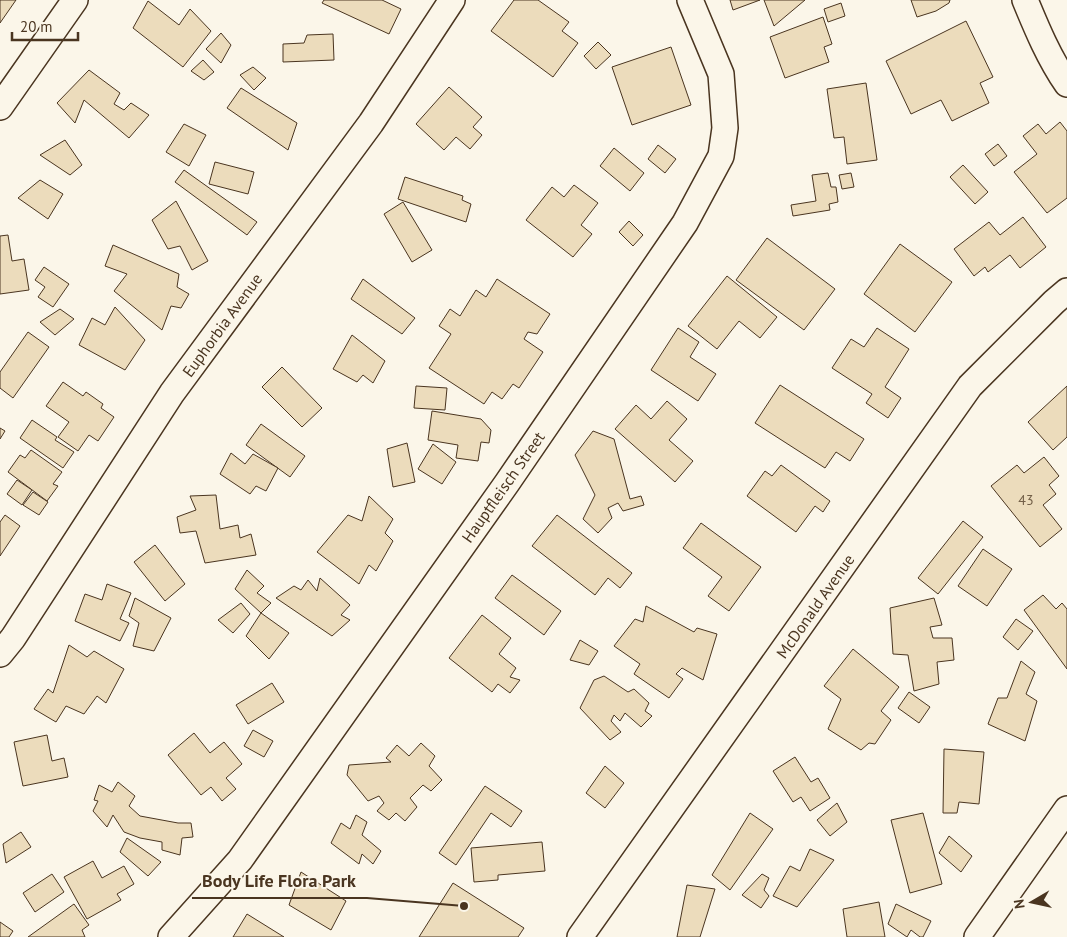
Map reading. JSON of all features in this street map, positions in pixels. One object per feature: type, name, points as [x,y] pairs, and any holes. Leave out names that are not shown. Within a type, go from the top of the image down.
[{"type":"street","points":[[0,107],[75,0]]},
{"type":"street","name":"Euphorbia Avenue","points":[[0,654],[13,638],[172,393],[371,123],[452,0]]},
{"type":"street","name":"Hauptfleisch Street","points":[[171,937],[240,860],[507,483],[685,223],[721,156],[725,128],[722,74],[690,0]]},
{"type":"street","points":[[1025,0],[1050,56],[1067,84]]},
{"type":"street","name":"McDonald Avenue","points":[[580,937],[970,386],[1067,291]]},
{"type":"street","points":[[976,937],[1067,809]]},
{"type":"building","points":[[0,0],[16,0],[0,23]]},
{"type":"building","points":[[324,0],[382,0],[401,9],[389,34],[322,3]]},
{"type":"building","points":[[514,0],[538,0],[569,22],[562,31],[578,43],[553,77],[491,31]]},
{"type":"building","points":[[730,0],[760,0],[733,10]]},
{"type":"building","points":[[764,0],[805,0],[774,26]]},
{"type":"building","points":[[911,0],[950,0],[949,3],[936,11],[917,17]]},
{"type":"building","points":[[148,1],[179,25],[190,9],[211,31],[183,67],[133,28]]},
{"type":"building","points":[[841,3],[845,16],[828,22],[824,9]]},
{"type":"building","points":[[823,17],[832,44],[824,47],[829,62],[785,78],[770,37]]},
{"type":"building","points":[[966,21],[993,77],[980,83],[989,103],[952,121],[941,100],[911,114],[886,61]]},
{"type":"building","points":[[221,33],[231,45],[221,63],[206,49]]},
{"type":"building","points":[[333,34],[334,60],[283,62],[283,44],[304,43],[307,35]]},
{"type":"building","points":[[598,42],[611,55],[596,69],[584,56]]},
{"type":"building","points":[[671,47],[691,105],[632,125],[612,67]]},
{"type":"building","points":[[203,60],[214,72],[204,80],[191,71]]},
{"type":"building","points":[[253,67],[266,78],[254,90],[240,75]]},
{"type":"building","points":[[89,70],[120,93],[114,104],[124,110],[131,103],[149,115],[129,138],[84,100],[75,123],[57,103]]},
{"type":"building","points":[[866,83],[877,160],[847,164],[844,137],[834,138],[827,89]]},
{"type":"building","points":[[449,87],[482,117],[473,127],[482,135],[470,149],[456,137],[444,150],[416,124]]},
{"type":"building","points":[[241,88],[297,123],[288,150],[227,108]]},
{"type":"building","points":[[1060,122],[1067,131],[1067,198],[1047,213],[1014,172],[1037,154],[1023,136],[1038,124],[1046,134]]},
{"type":"building","points":[[184,124],[206,135],[189,166],[166,152]]},
{"type":"building","points":[[65,140],[82,165],[70,175],[40,155]]},
{"type":"building","points":[[998,144],[1007,156],[994,166],[985,154]]},
{"type":"building","points":[[658,145],[676,159],[665,173],[648,159]]},
{"type":"building","points":[[614,148],[644,173],[630,191],[600,166]]},
{"type":"building","points":[[215,162],[254,172],[248,194],[209,184]]},
{"type":"building","points":[[963,165],[988,192],[975,204],[950,177]]},
{"type":"building","points":[[184,170],[257,222],[247,235],[175,182]]},
{"type":"building","points":[[828,173],[831,187],[836,187],[838,202],[829,204],[830,210],[793,216],[791,205],[816,201],[812,175]]},
{"type":"building","points":[[851,173],[854,187],[842,189],[839,175]]},
{"type":"building","points":[[405,177],[463,196],[462,200],[471,204],[466,222],[398,199]]},
{"type":"building","points":[[40,180],[63,194],[48,219],[18,198]]},
{"type":"building","points":[[574,185],[598,203],[581,225],[592,234],[573,257],[526,220],[552,187],[564,197]]},
{"type":"building","points":[[176,201],[208,261],[192,270],[180,246],[168,249],[152,220]]},
{"type":"building","points":[[403,202],[432,250],[412,262],[384,214]]},
{"type":"building","points":[[1023,217],[1046,247],[1020,268],[1010,255],[988,272],[985,267],[974,276],[954,249],[989,222],[1000,235]]},
{"type":"building","points":[[629,221],[643,235],[633,246],[619,232]]},
{"type":"building","points":[[8,235],[12,261],[24,259],[29,290],[0,294],[0,236]]},
{"type":"building","points":[[767,238],[835,289],[804,330],[736,280]]},
{"type":"building","points":[[900,244],[952,282],[915,332],[864,294]]},
{"type":"building","points":[[113,245],[179,274],[177,287],[189,294],[181,308],[171,306],[162,330],[114,291],[127,274],[105,266]]},
{"type":"building","points":[[44,267],[69,284],[53,307],[38,297],[45,287],[35,280]]},
{"type":"building","points":[[727,276],[777,317],[760,338],[739,321],[717,349],[688,326]]},
{"type":"building","points":[[363,279],[415,318],[402,334],[351,299]]},
{"type":"building","points":[[497,279],[550,314],[537,334],[528,332],[524,339],[543,352],[519,388],[513,384],[502,399],[492,392],[484,404],[429,368],[451,334],[439,326],[450,309],[460,316],[476,290],[486,297]]},
{"type":"building","points":[[115,307],[145,340],[125,370],[79,345],[92,318],[105,325]]},
{"type":"building","points":[[60,309],[74,319],[55,335],[40,322]]},
{"type":"building","points":[[678,328],[699,342],[690,357],[716,374],[698,401],[651,370]]},
{"type":"building","points":[[877,328],[909,349],[885,387],[901,398],[888,418],[866,403],[872,394],[832,368],[851,339],[864,347]]},
{"type":"building","points":[[28,332],[49,347],[13,398],[0,388],[0,372]]},
{"type":"building","points":[[352,335],[385,361],[373,383],[363,375],[357,382],[333,369]]},
{"type":"building","points":[[282,367],[322,408],[302,427],[262,387]]},
{"type":"building","points":[[63,382],[83,396],[86,392],[103,404],[101,408],[114,417],[98,441],[89,435],[78,451],[58,437],[69,422],[46,406]]},
{"type":"building","points":[[780,385],[864,439],[850,461],[836,452],[825,468],[755,423]]},
{"type":"building","points":[[416,386],[447,388],[445,410],[414,408]]},
{"type":"building","points":[[1067,386],[1067,437],[1053,450],[1028,422]]},
{"type":"building","points":[[667,401],[687,419],[669,440],[693,461],[675,482],[615,429],[636,405],[651,419]]},
{"type":"building","points":[[432,411],[481,419],[491,430],[489,443],[481,442],[478,461],[456,458],[458,445],[428,440]]},
{"type":"building","points":[[32,420],[57,437],[55,440],[74,452],[63,468],[20,438]]},
{"type":"building","points":[[261,424],[305,456],[290,477],[246,445]]},
{"type":"building","points":[[0,428],[5,431],[0,439]]},
{"type":"building","points":[[593,431],[614,439],[630,499],[641,496],[644,505],[623,511],[618,503],[608,508],[612,518],[598,533],[583,519],[595,495],[575,455]]},
{"type":"building","points":[[407,443],[415,482],[393,487],[387,449]]},
{"type":"building","points":[[433,444],[456,462],[442,484],[418,469]]},
{"type":"building","points":[[31,450],[62,472],[53,484],[58,486],[47,501],[8,472],[20,455],[25,458]]},
{"type":"building","points":[[231,453],[245,464],[253,454],[278,468],[266,491],[256,486],[250,494],[220,474]]},
{"type":"building","points":[[1044,457],[1059,476],[1049,485],[1056,494],[1043,505],[1062,529],[1040,547],[991,486],[1017,465],[1024,473]]},
{"type":"building","points":[[781,465],[830,501],[823,512],[815,506],[796,532],[747,496],[765,471],[772,476]]},
{"type":"building","points":[[17,480],[32,490],[22,505],[7,494]]},
{"type":"building","points":[[33,492],[48,502],[39,515],[23,505]]},
{"type":"building","points":[[216,495],[220,529],[238,525],[240,538],[251,534],[256,555],[205,563],[196,531],[180,533],[177,517],[196,510],[190,496]]},
{"type":"building","points":[[369,496],[393,519],[385,533],[393,541],[376,571],[369,565],[359,584],[317,552],[348,515],[362,521]]},
{"type":"building","points":[[5,515],[20,526],[0,556],[0,522]]},
{"type":"building","points":[[557,515],[632,573],[620,588],[608,578],[595,595],[532,546]]},
{"type":"building","points":[[963,521],[983,537],[938,594],[918,578]]},
{"type":"building","points":[[701,523],[761,567],[729,611],[708,596],[722,577],[683,548]]},
{"type":"building","points":[[155,545],[185,584],[165,601],[134,562]]},
{"type":"building","points":[[983,549],[1012,569],[987,606],[958,586]]},
{"type":"building","points":[[247,570],[264,586],[257,593],[271,603],[261,613],[235,589]]},
{"type":"building","points":[[512,575],[561,611],[544,635],[495,598]]},
{"type":"building","points":[[320,578],[350,605],[341,615],[350,620],[332,636],[276,598],[294,586],[301,590],[308,580],[317,591]]},
{"type":"building","points":[[107,584],[131,593],[120,619],[129,623],[120,641],[75,621],[85,594],[102,600]]},
{"type":"building","points":[[1043,595],[1056,609],[1062,603],[1067,609],[1067,669],[1024,610]]},
{"type":"building","points":[[135,598],[171,618],[154,651],[133,646],[139,623],[129,616]]},
{"type":"building","points":[[934,598],[942,625],[930,627],[933,638],[952,638],[954,660],[937,662],[939,684],[914,691],[908,655],[893,654],[890,608]]},
{"type":"building","points":[[241,603],[250,614],[233,633],[218,620]]},
{"type":"building","points":[[646,606],[694,632],[697,628],[717,634],[703,680],[682,668],[676,674],[683,679],[669,698],[634,674],[640,664],[614,646],[635,619],[643,622]]},
{"type":"building","points":[[261,613],[289,633],[269,659],[246,636]]},
{"type":"building","points":[[482,615],[511,638],[499,654],[516,668],[510,677],[520,680],[510,693],[498,684],[492,692],[449,658]]},
{"type":"building","points":[[1016,619],[1033,631],[1018,650],[1003,637]]},
{"type":"building","points":[[580,640],[598,651],[589,665],[570,660]]},
{"type":"building","points":[[69,645],[87,657],[94,651],[124,669],[106,703],[97,696],[84,714],[66,706],[56,722],[34,709],[48,689],[53,693]]},
{"type":"building","points":[[853,649],[899,687],[881,711],[891,720],[875,744],[869,743],[861,750],[828,729],[841,699],[824,686]]},
{"type":"building","points":[[1021,661],[1035,672],[1026,694],[1037,701],[1025,741],[988,724],[998,698],[1007,698]]},
{"type":"building","points":[[604,676],[628,692],[634,689],[649,703],[645,711],[652,716],[641,727],[625,713],[620,721],[614,715],[611,721],[621,732],[610,740],[580,708],[594,680]]},
{"type":"building","points":[[272,683],[284,702],[248,724],[236,705]]},
{"type":"building","points":[[909,692],[930,707],[919,723],[898,708]]},
{"type":"building","points":[[253,730],[273,741],[264,757],[244,746]]},
{"type":"building","points":[[194,733],[210,753],[224,742],[242,764],[226,778],[236,789],[222,801],[211,787],[201,795],[168,755]]},
{"type":"building","points":[[47,735],[52,761],[64,758],[68,777],[23,786],[14,742]]},
{"type":"building","points":[[421,743],[435,756],[429,766],[442,780],[431,791],[423,785],[410,798],[417,807],[405,821],[396,813],[389,820],[377,811],[384,803],[379,796],[368,801],[347,775],[349,765],[391,762],[386,758],[397,745],[409,756]]},
{"type":"building","points":[[944,749],[984,752],[979,804],[959,802],[957,813],[943,813]]},
{"type":"building","points":[[795,757],[811,782],[818,778],[830,798],[810,811],[801,797],[793,802],[773,771]]},
{"type":"building","points":[[605,766],[624,783],[605,808],[586,793]]},
{"type":"building","points":[[118,782],[135,796],[129,806],[140,816],[178,823],[191,823],[193,837],[182,838],[180,855],[162,850],[162,842],[140,838],[124,832],[113,815],[107,827],[93,811],[98,801],[94,800],[99,785],[112,792]]},
{"type":"building","points":[[485,786],[522,811],[511,827],[491,813],[456,865],[439,853]]},
{"type":"building","points":[[837,803],[847,822],[830,836],[817,820]]},
{"type":"building","points":[[750,813],[773,829],[730,890],[712,875]]},
{"type":"building","points":[[923,813],[942,884],[910,893],[891,820]]},
{"type":"building","points":[[356,815],[367,822],[362,835],[381,851],[373,864],[362,854],[359,864],[331,843],[341,823],[350,829]]},
{"type":"building","points":[[21,832],[31,847],[6,863],[3,844]]},
{"type":"building","points":[[949,836],[972,856],[961,872],[939,853]]},
{"type":"building","points":[[127,838],[161,862],[148,876],[120,852]]},
{"type":"building","points":[[542,842],[545,871],[498,875],[498,880],[474,882],[471,848]]},
{"type":"building","points":[[810,849],[834,860],[797,907],[773,896],[790,866],[800,871]]},
{"type":"building","points":[[93,861],[102,878],[124,866],[134,884],[117,894],[121,900],[87,919],[64,877]]},
{"type":"building","points":[[301,872],[346,901],[331,930],[289,905]]},
{"type":"building","points":[[52,874],[64,892],[35,912],[23,893]]},
{"type":"building","points":[[762,874],[769,878],[764,890],[769,896],[761,908],[742,895]]},
{"type":"building","points":[[453,883],[524,928],[518,937],[419,937]]},
{"type":"building","points":[[687,885],[715,889],[700,937],[677,937]]},
{"type":"building","points":[[879,902],[885,937],[847,937],[843,909]]},
{"type":"building","points":[[74,904],[89,925],[82,930],[85,937],[28,937]]},
{"type":"building","points":[[896,904],[931,921],[923,937],[920,937],[911,930],[907,937],[888,924]]},
{"type":"building","points":[[247,914],[284,937],[233,937]]},
{"type":"building","points":[[0,922],[13,931],[9,937],[0,937]]},
{"type":"place","name":"Body Life Flora Park","points":[[464,906]]}]
